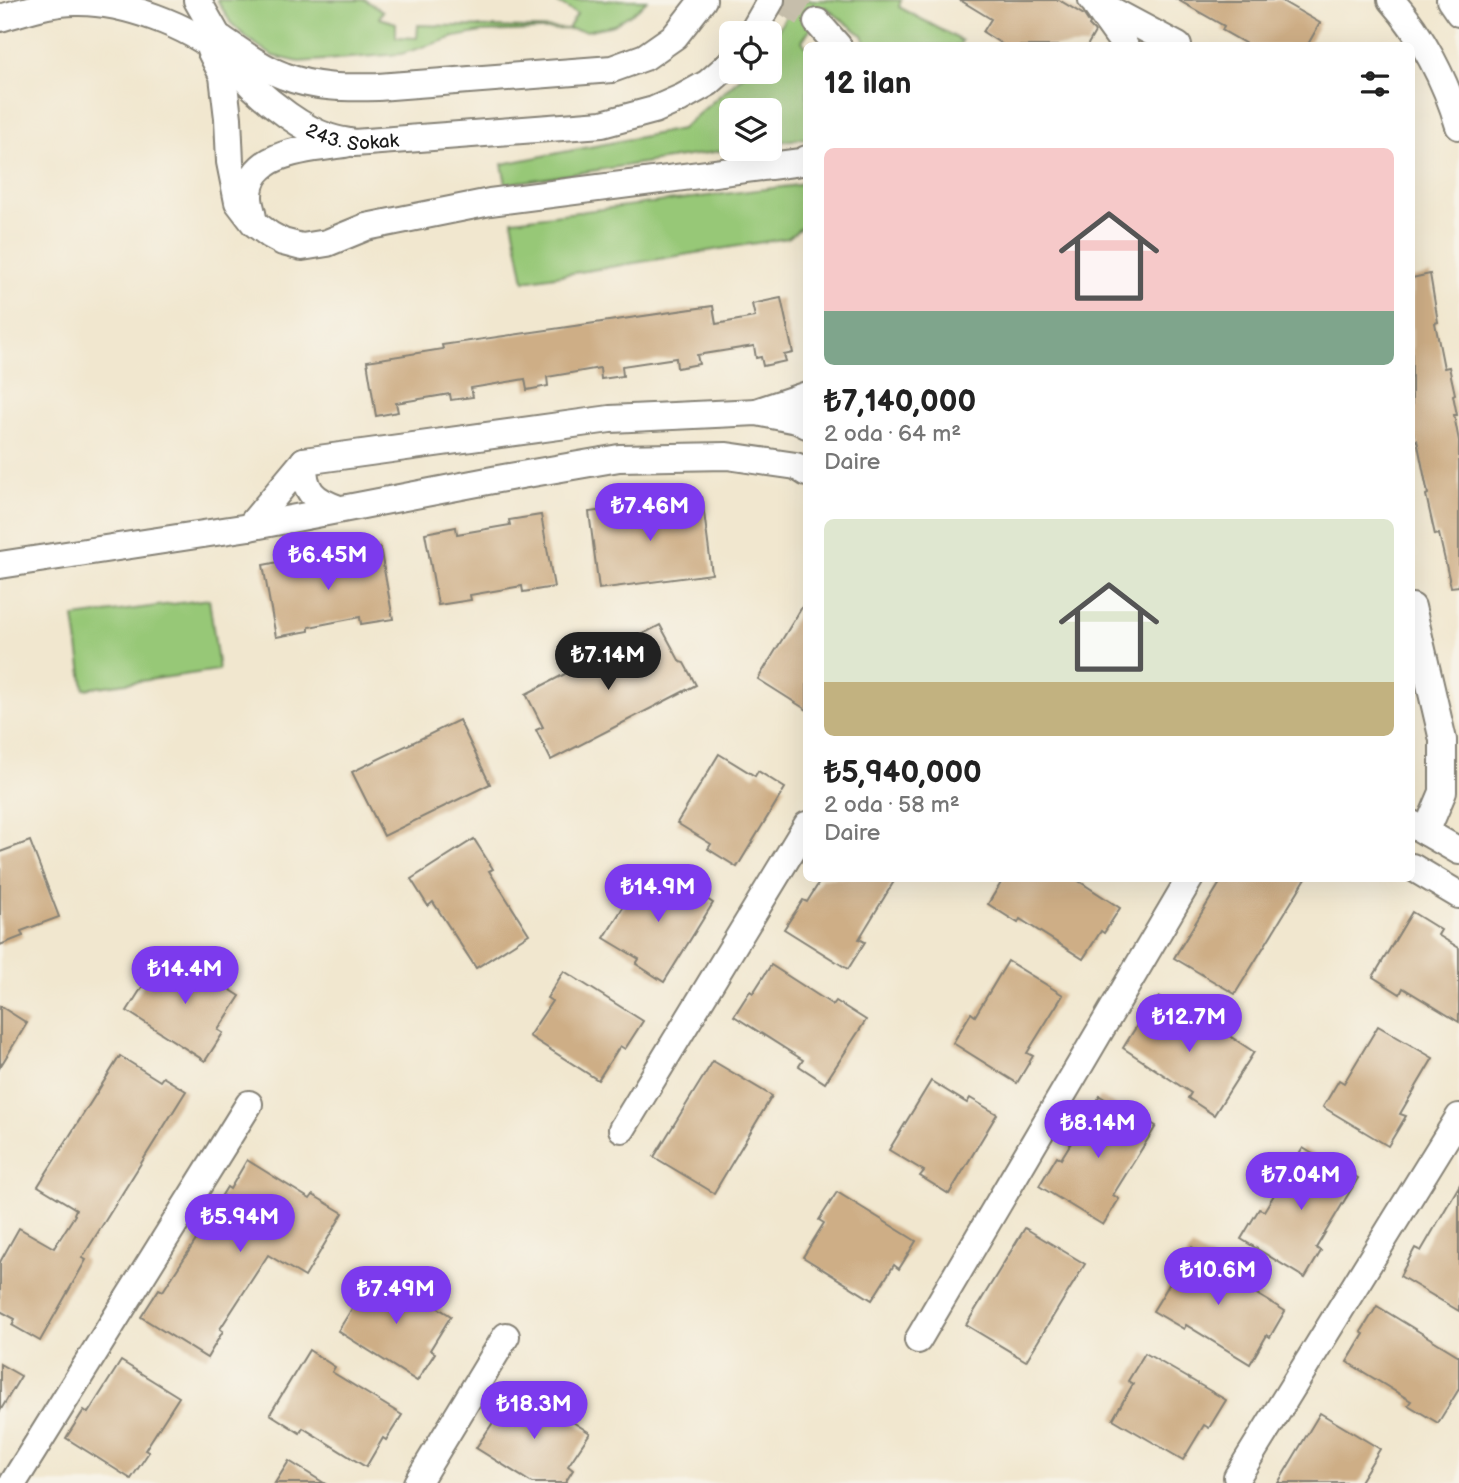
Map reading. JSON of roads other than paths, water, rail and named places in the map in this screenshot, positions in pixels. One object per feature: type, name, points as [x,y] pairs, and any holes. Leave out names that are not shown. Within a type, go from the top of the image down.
[{"type":"street","points":[[0,13],[31,0]]},
{"type":"street","name":"243. Sokak","points":[[140,0],[182,16],[213,40],[283,76],[344,88],[612,69],[645,57],[674,36],[704,0]]},
{"type":"street","points":[[197,0],[213,40],[223,76],[230,162],[238,202],[254,223],[283,242],[302,247],[327,243],[366,227],[490,202],[803,161]]},
{"type":"street","points":[[759,21],[771,0]]},
{"type":"street","points":[[1122,42],[1091,0],[1157,42]]},
{"type":"street","points":[[1391,0],[1403,13],[1431,57],[1459,126]]},
{"type":"street","points":[[1450,0],[1459,10]]},
{"type":"street","points":[[1456,0],[1459,10]]},
{"type":"street","name":"243. Sokak","points":[[0,18],[47,5],[77,1],[123,7],[157,18],[196,37],[213,40],[223,55],[253,87],[288,116],[327,137],[354,143],[602,124],[654,110],[708,83],[719,73]]},
{"type":"street","points":[[817,22],[834,42]]},
{"type":"street","points":[[254,223],[250,187],[256,173],[268,161],[286,153],[354,143]]},
{"type":"street","points":[[757,412],[803,396]]},
{"type":"street","points":[[249,527],[304,461],[611,419],[757,412],[803,423]]},
{"type":"street","points":[[0,565],[249,527],[620,458],[727,456],[796,466],[803,470]]},
{"type":"street","points":[[304,461],[304,472],[310,491],[318,502],[339,509]]},
{"type":"street","points":[[1415,620],[1443,740],[1443,792],[1419,828],[1459,851]]},
{"type":"street","points":[[622,1129],[803,832]]},
{"type":"street","points":[[1415,869],[1459,895]]},
{"type":"street","points":[[918,1340],[1188,882]]},
{"type":"street","points":[[13,1483],[248,1104]]},
{"type":"street","points":[[1237,1477],[1459,1117]]},
{"type":"street","points":[[417,1483],[506,1335]]},
{"type":"tunnel","points":[[782,0],[817,22]]}]
